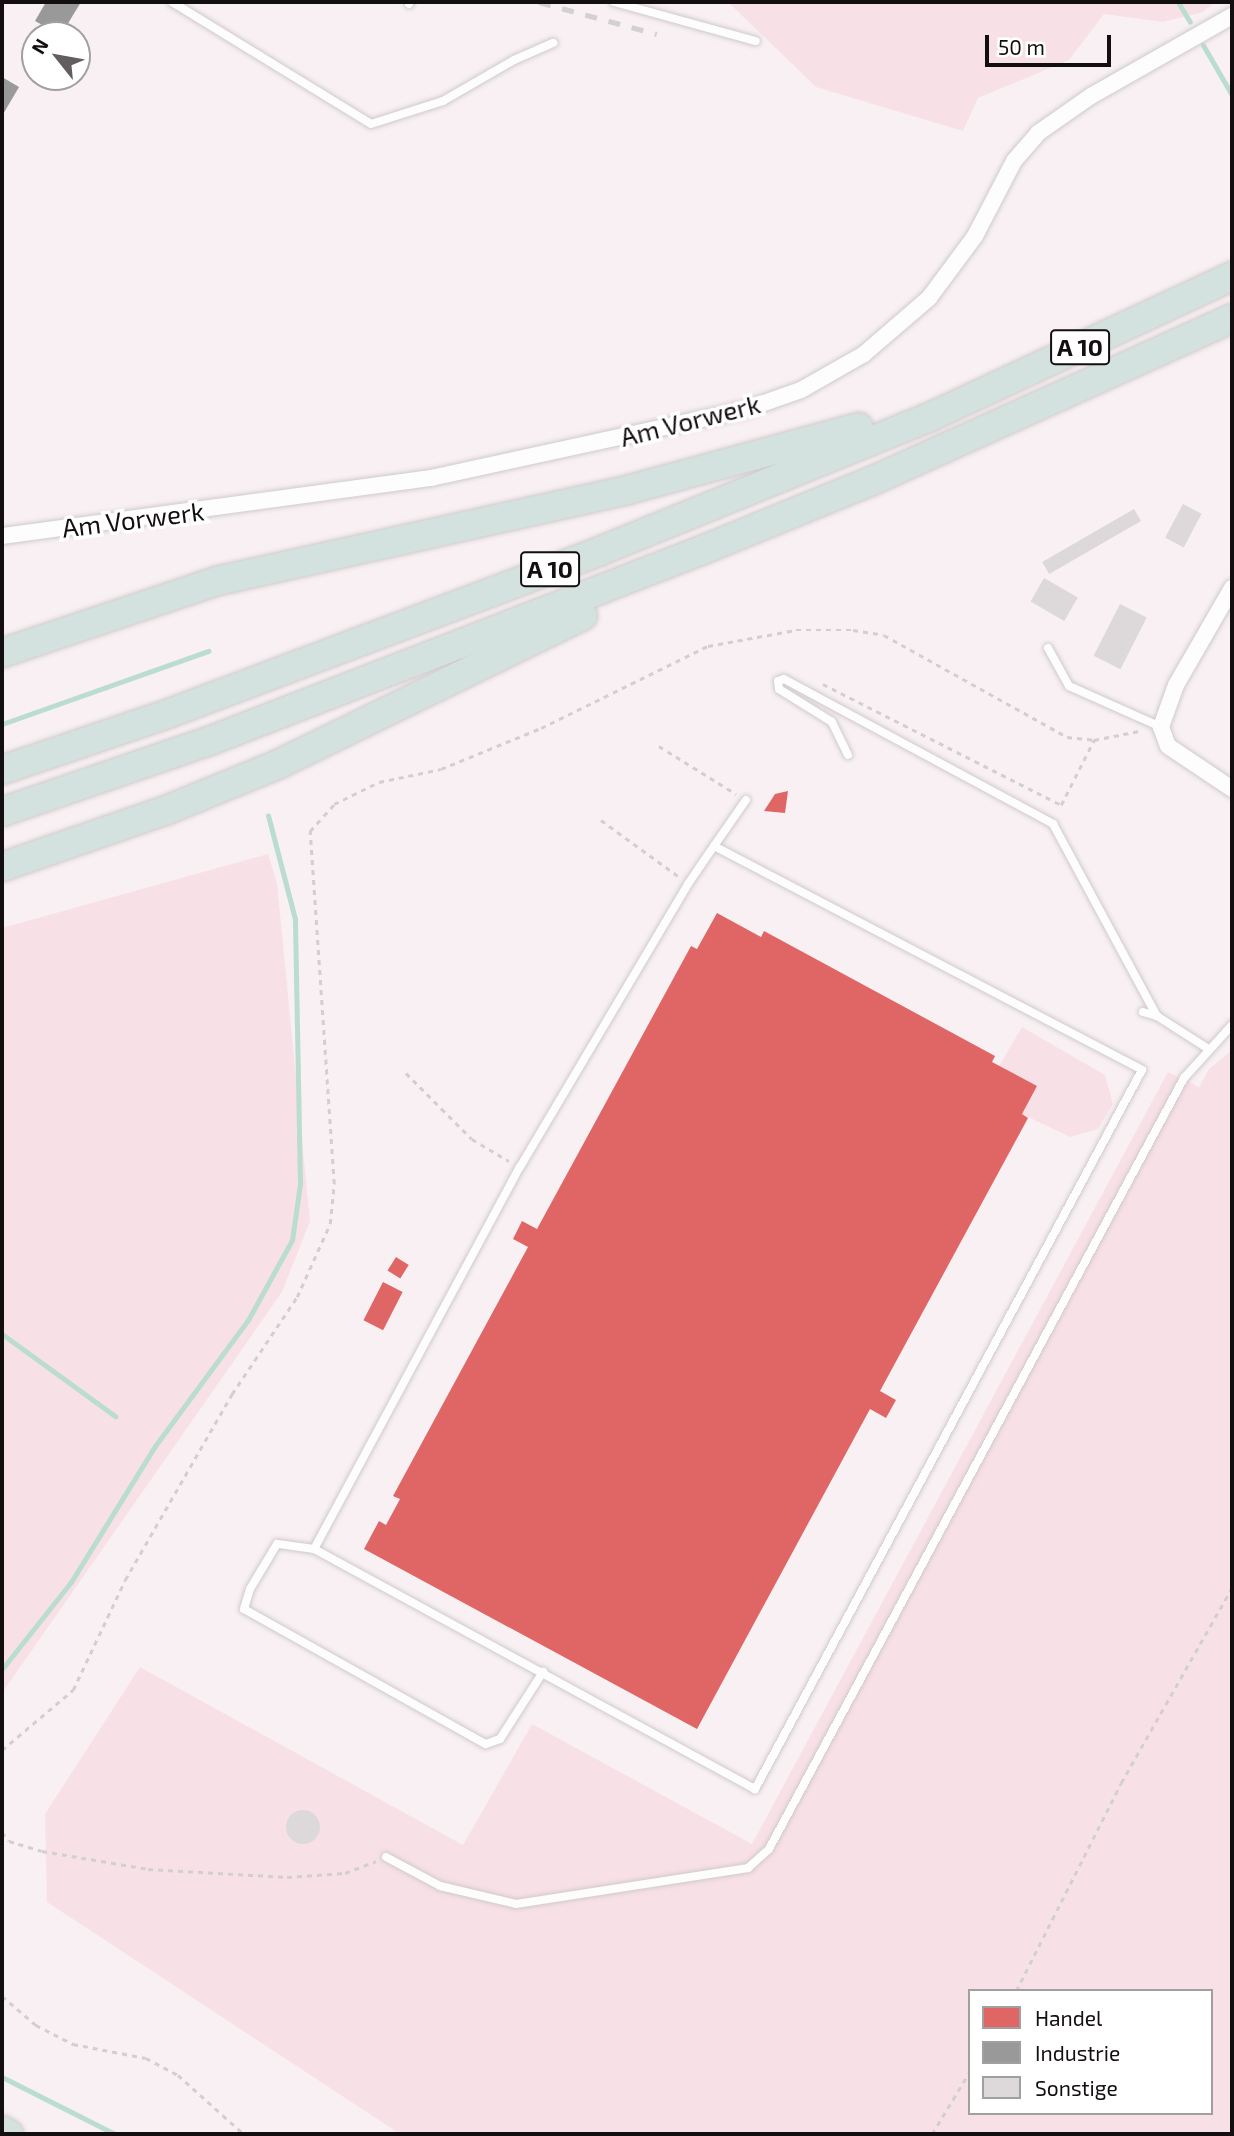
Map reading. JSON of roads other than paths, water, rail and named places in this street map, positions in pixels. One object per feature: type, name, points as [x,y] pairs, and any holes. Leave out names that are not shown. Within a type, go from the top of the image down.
[{"type":"highway","name":"A 10","points":[[2,770],[170,713],[600,551],[928,418],[1232,276]]},
{"type":"highway","name":"A 10","points":[[2,812],[237,731],[705,549],[886,474],[1232,318]]},
{"type":"highway","points":[[2,653],[217,581],[626,490],[870,424],[928,418]]},
{"type":"highway","points":[[2,867],[167,810],[279,764],[586,615],[705,549]]},
{"type":"highway","points":[[2,2130],[9,2134]]},
{"type":"street","name":"Am Vorwerk","points":[[2,536],[431,478],[744,410],[801,390],[864,354],[929,298],[975,236],[1014,161],[1038,133],[1091,96],[1232,16]]},
{"type":"street","points":[[1232,588],[1176,685],[1161,727],[1167,746],[1232,789]]},
{"type":"lane","points":[[172,2],[371,124],[443,101],[514,60],[553,43]]},
{"type":"lane","points":[[614,2],[756,41]]},
{"type":"lane","points":[[1048,648],[1069,686],[1161,727]]},
{"type":"lane","points":[[848,755],[832,723],[779,689],[778,681],[784,679],[844,714],[856,716],[1053,824],[1157,1016]]},
{"type":"lane","points":[[314,1549],[520,1167],[688,884],[746,800]]},
{"type":"lane","points":[[543,1672],[500,1739],[486,1744],[244,1609],[250,1589],[277,1544],[314,1549],[543,1672],[755,1789],[1142,1070],[714,846]]},
{"type":"lane","points":[[1143,1012],[1157,1016],[1207,1048]]},
{"type":"lane","points":[[386,1857],[440,1886],[516,1904],[748,1868],[769,1849],[1184,1078],[1207,1048],[1232,1025]]},
{"type":"waterway","points":[[1178,2],[1190,22]]},
{"type":"waterway","points":[[1203,45],[1232,95]]},
{"type":"waterway","points":[[2,724],[208,651]]},
{"type":"waterway","points":[[2,1669],[71,1582],[155,1446],[248,1320],[292,1240],[300,1184],[295,919],[268,815]]},
{"type":"waterway","points":[[2,1334],[115,1416]]},
{"type":"waterway","points":[[2,2077],[115,2134]]},
{"type":"railway","points":[[539,2],[657,34]]}]
